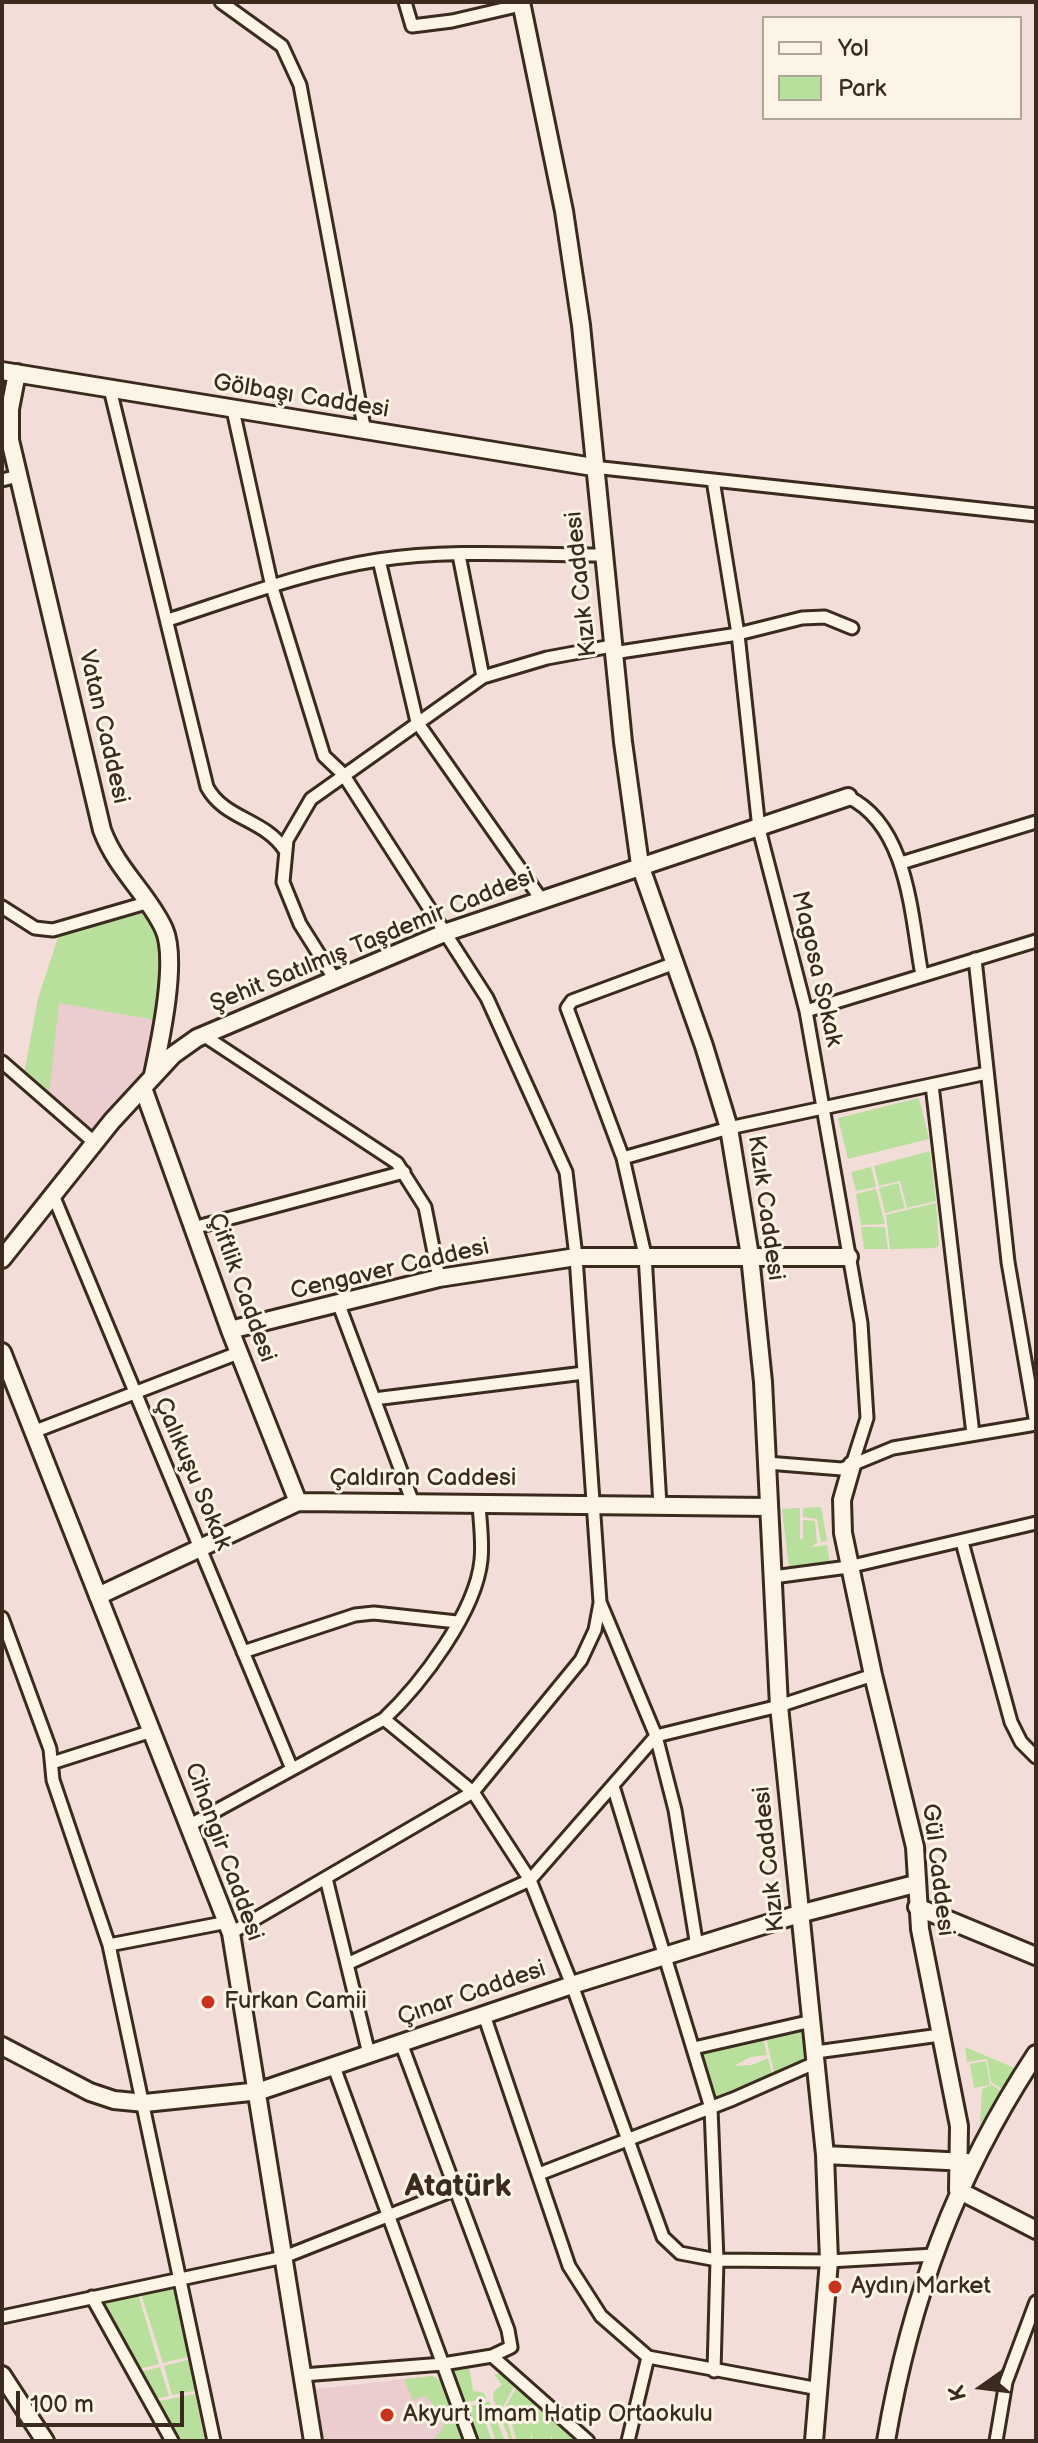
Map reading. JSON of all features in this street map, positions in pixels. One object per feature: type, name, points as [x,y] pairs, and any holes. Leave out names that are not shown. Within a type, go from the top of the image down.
[{"type":"street","points":[[221,2],[282,46],[300,85],[365,432]]},
{"type":"street","points":[[405,2],[412,26],[452,21],[521,4]]},
{"type":"street","name":"Kızık Caddesi","points":[[521,4],[564,211],[581,325],[593,467],[640,865],[729,1128],[750,1256],[767,1463],[779,1706],[825,2155],[829,2261],[814,2441]]},
{"type":"street","name":"Gölbaşı Caddesi","points":[[9,372],[593,467]]},
{"type":"street","name":"Vatan Caddesi","points":[[9,372],[10,478],[102,830],[113,857],[163,927],[169,952],[162,1029],[148,1082]]},
{"type":"street","points":[[110,389],[207,787],[218,804],[270,832],[284,849]]},
{"type":"street","points":[[109,1945],[230,1928],[326,1878],[473,1792],[581,1660],[595,1630],[600,1602],[570,1193],[555,1142],[487,998],[343,774],[324,756],[272,587],[233,410]]},
{"type":"street","points":[[593,467],[1036,515]]},
{"type":"street","name":"Magosa Sokak","points":[[713,480],[738,634],[759,829],[806,1011],[865,1350],[868,1405],[862,1441],[852,1465]]},
{"type":"street","points":[[168,620],[272,587],[379,560],[459,555],[603,555]]},
{"type":"street","points":[[459,555],[483,677]]},
{"type":"street","points":[[379,560],[417,722],[541,899]]},
{"type":"street","points":[[334,978],[286,894],[284,849],[311,799],[483,677],[547,658],[738,634],[814,617],[852,628]]},
{"type":"street","points":[[848,797],[871,814],[901,863],[922,975]]},
{"type":"street","name":"Şehit Satılmış Taşdemir Caddesi","points":[[2,1259],[95,1143],[184,1045],[447,932],[848,797]]},
{"type":"street","points":[[901,863],[1036,822]]},
{"type":"street","points":[[2,907],[35,928],[53,930],[146,903]]},
{"type":"street","points":[[806,1011],[1036,941]]},
{"type":"street","points":[[767,1463],[833,1470],[893,1448],[1036,1424],[1008,1262],[975,959]]},
{"type":"street","points":[[660,1505],[645,1255],[623,1158],[567,1014],[572,1001],[675,963]]},
{"type":"street","points":[[203,1035],[397,1163],[425,1207],[439,1278]]},
{"type":"street","points":[[2,1062],[95,1143]]},
{"type":"street","points":[[623,1158],[729,1128],[987,1073]]},
{"type":"street","name":"Çiftlik Caddesi","points":[[148,1082],[193,1228],[238,1353],[298,1502]]},
{"type":"street","points":[[932,1085],[973,1434]]},
{"type":"street","points":[[193,1228],[404,1172]]},
{"type":"street","name":"Çalıkuşu Sokak","points":[[53,1195],[292,1769]]},
{"type":"street","name":"Cengaver Caddesi","points":[[230,1330],[439,1278],[576,1257],[849,1257]]},
{"type":"street","points":[[339,1305],[413,1503]]},
{"type":"street","name":"Cihangir Caddesi","points":[[2,1352],[230,1928],[260,2091],[313,2441]]},
{"type":"street","points":[[33,1432],[238,1353]]},
{"type":"street","points":[[374,1399],[584,1373]]},
{"type":"street","name":"Gül Caddesi","points":[[852,1465],[842,1500],[848,1567],[910,1823],[917,1907],[966,2162]]},
{"type":"street","name":"Çaldıran Caddesi","points":[[98,1596],[298,1502],[769,1507]]},
{"type":"street","points":[[190,1825],[384,1719],[415,1686],[472,1594],[481,1561],[479,1504]]},
{"type":"street","points":[[773,1577],[848,1567],[1036,1523]]},
{"type":"street","points":[[962,1542],[1011,1722],[1021,1742],[1036,1757]]},
{"type":"street","points":[[600,1602],[656,1736],[675,1810],[697,1947]]},
{"type":"street","points":[[243,1652],[355,1615],[374,1613],[457,1622]]},
{"type":"street","points":[[2,1618],[50,1749],[55,1786],[109,1945],[145,2103],[214,2441]]},
{"type":"street","points":[[347,1964],[530,1880],[656,1736],[779,1706],[873,1675]]},
{"type":"street","points":[[384,1719],[473,1792],[530,1880],[572,1985],[663,2237],[680,2253],[717,2260],[829,2261],[934,2255]]},
{"type":"street","points":[[52,1763],[152,1731]]},
{"type":"street","points":[[613,1786],[711,2108],[717,2260],[714,2371]]},
{"type":"street","points":[[326,1878],[369,2054]]},
{"type":"street","name":"Çınar Caddesi","points":[[2,2046],[90,2092],[114,2100],[145,2103],[260,2091],[572,1985],[799,1914],[915,1884]]},
{"type":"street","points":[[917,1907],[1036,1956]]},
{"type":"street","points":[[484,2015],[569,2266],[601,2316],[648,2357],[819,2389]]},
{"type":"street","points":[[694,2048],[812,2021]]},
{"type":"street","points":[[539,2174],[711,2108],[817,2057],[940,2035]]},
{"type":"street","points":[[303,2375],[443,2364],[509,2350],[511,2342],[401,2043]]},
{"type":"street","points":[[886,2441],[906,2344],[966,2162],[1034,2064]]},
{"type":"street","points":[[334,2067],[471,2441]]},
{"type":"street","points":[[825,2155],[966,2162]]},
{"type":"street","points":[[2,2317],[284,2257],[456,2189]]},
{"type":"street","points":[[958,2190],[1036,2230]]},
{"type":"street","points":[[92,2297],[172,2441]]},
{"type":"street","points":[[996,2441],[1006,2382],[1036,2302]]},
{"type":"street","points":[[492,2356],[588,2441]]},
{"type":"street","points":[[628,2441],[648,2357]]},
{"type":"street","points":[[2,2375],[45,2441]]},
{"type":"shaded area","points":[[38,999],[155,1020],[143,1076],[93,1133],[24,1075]]},
{"type":"shaded area","name":"Akyurt İmam Hatip Ortaokulu","points":[[432,2376],[441,2381],[464,2441],[324,2441],[316,2389]]},
{"type":"green space","points":[[141,910],[159,930],[162,945],[162,976],[155,1020],[59,1003],[49,1096],[24,1075],[38,999],[59,934],[118,912]]},
{"type":"green space","points":[[919,1098],[929,1139],[848,1159],[838,1118]]},
{"type":"green space","points":[[930,1151],[936,1201],[907,1208],[900,1181],[879,1186],[874,1166]]},
{"type":"green space","points":[[871,1167],[876,1187],[856,1191],[851,1172]]},
{"type":"green space","points":[[898,1183],[905,1208],[885,1213],[879,1188]]},
{"type":"green space","points":[[876,1189],[885,1224],[861,1225],[856,1194]]},
{"type":"green space","points":[[936,1203],[939,1245],[935,1248],[890,1249],[886,1215]]},
{"type":"green space","points":[[861,1227],[885,1227],[888,1249],[864,1249]]},
{"type":"green space","points":[[821,1507],[827,1541],[821,1542],[817,1519],[803,1517],[803,1508]]},
{"type":"green space","points":[[800,1508],[800,1539],[803,1539],[803,1520],[815,1521],[817,1543],[811,1547],[827,1545],[830,1563],[789,1568],[782,1509]]},
{"type":"green space","points":[[801,2029],[806,2060],[774,2073],[766,2037]]},
{"type":"green space","points":[[763,2038],[767,2055],[750,2057],[734,2066],[752,2065],[768,2058],[772,2074],[714,2097],[702,2052]]},
{"type":"green space","points":[[965,2047],[1017,2069],[1004,2090],[991,2082],[987,2059],[967,2062]]},
{"type":"green space","points":[[986,2061],[990,2085],[974,2088],[970,2064]]},
{"type":"green space","points":[[992,2085],[1003,2092],[980,2125],[982,2089]]},
{"type":"green space","points":[[175,2287],[190,2356],[163,2363],[141,2294]]},
{"type":"green space","points":[[138,2294],[159,2364],[138,2369],[102,2302]]},
{"type":"green space","points":[[191,2359],[198,2390],[172,2395],[164,2366]]},
{"type":"green space","points":[[468,2360],[473,2391],[484,2393],[486,2398],[463,2403],[451,2368]]},
{"type":"green space","points":[[160,2367],[169,2396],[154,2399],[140,2372]]},
{"type":"green space","points":[[494,2374],[504,2374],[516,2383],[503,2407],[513,2441],[510,2441],[493,2398],[494,2391],[502,2385]]},
{"type":"green space","points":[[432,2376],[441,2381],[464,2441],[433,2441],[444,2427],[442,2414],[425,2396],[413,2400],[404,2379]]},
{"type":"green space","points":[[518,2385],[581,2441],[552,2441],[552,2434],[550,2441],[532,2441],[532,2431],[530,2441],[517,2441],[512,2425],[519,2421],[511,2423],[507,2411],[528,2413],[506,2406]]},
{"type":"green space","points":[[195,2394],[205,2441],[181,2441],[159,2401]]},
{"type":"green space","points":[[489,2401],[505,2441],[496,2441],[483,2403]]},
{"type":"green space","points":[[479,2404],[492,2441],[479,2441],[466,2407]]},
{"type":"place","name":"Furkan Camii","points":[[208,2002]]},
{"type":"place","name":"Aydın Market","points":[[835,2287]]},
{"type":"place","name":"Akyurt İmam Hatip Ortaokulu","points":[[387,2415]]},
{"type":"district","name":"Atatürk","points":[[458,2188]]}]
